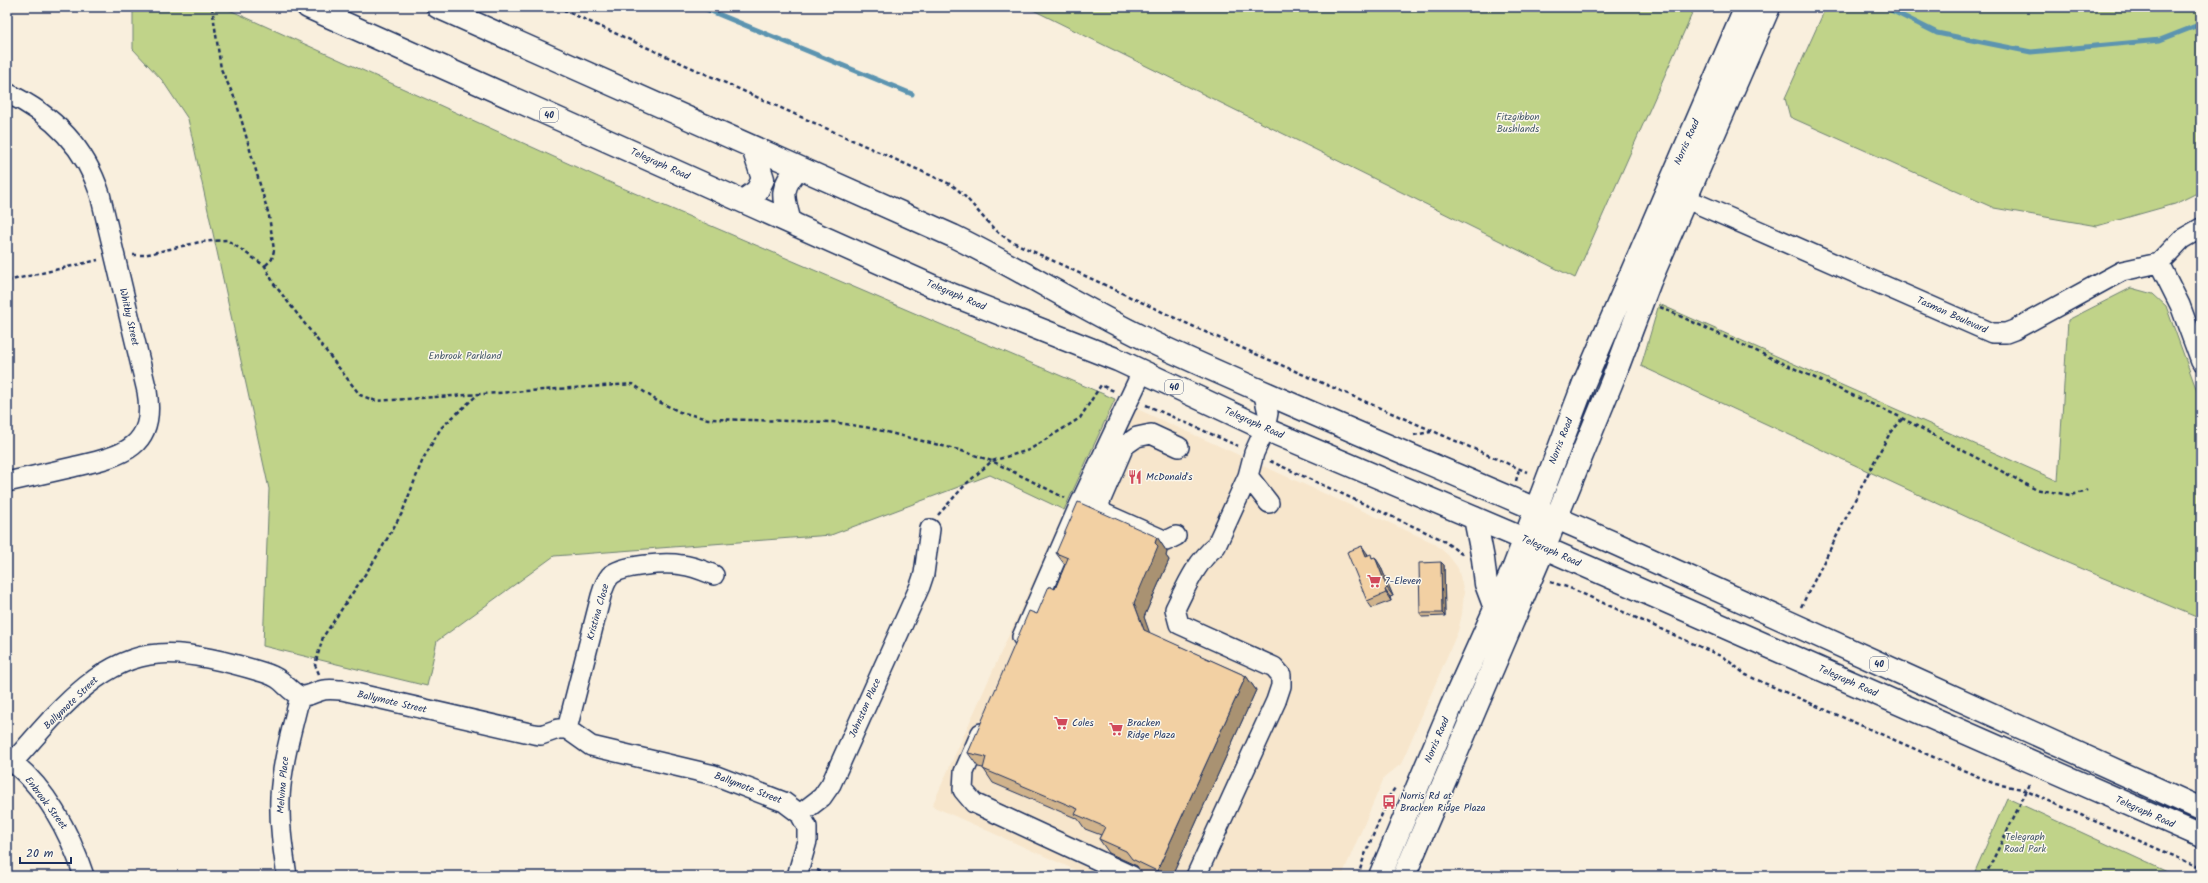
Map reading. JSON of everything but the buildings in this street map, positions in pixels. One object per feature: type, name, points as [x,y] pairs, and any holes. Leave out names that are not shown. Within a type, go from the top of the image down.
[{"type":"main road","name":"Telegraph Road","points":[[308,7],[950,294],[1068,339],[1265,429],[1524,539],[2201,836]]},
{"type":"main road","name":"40","points":[[438,7],[987,252],[1109,320],[1379,444],[1556,518],[1793,623],[2013,726],[2201,809]]},
{"type":"main road","name":"Norris Road","points":[[1380,876],[1524,539],[1584,383],[1746,7]]},
{"type":"main road","points":[[1404,876],[1544,548],[1642,301],[1770,7]]},
{"type":"main road","points":[[743,201],[757,191],[763,179],[753,148]]},
{"type":"main road","points":[[790,222],[784,200],[785,188],[789,179],[800,168]]},
{"type":"main road","points":[[1475,518],[1486,584],[1495,608]]},
{"type":"street","name":"Whitby Street","points":[[7,93],[36,108],[59,127],[72,140],[90,169],[102,202],[146,391],[149,413],[142,435],[125,453],[98,461],[7,482]]},
{"type":"street","name":"Tasman Boulevard","points":[[1666,190],[1992,333],[2006,333],[2014,330],[2122,271],[2159,263]]},
{"type":"street","points":[[2201,228],[2182,239],[2159,263],[2180,304],[2201,362]]},
{"type":"street","points":[[1014,657],[1079,506],[1142,372]]},
{"type":"street","points":[[1196,876],[1273,708],[1281,686],[1281,675],[1274,667],[1179,624],[1175,610],[1192,576],[1210,551],[1216,546],[1248,476],[1254,453],[1265,429],[1268,413],[1263,391]]},
{"type":"street","points":[[1176,536],[1166,541],[1102,513],[1099,504],[1124,446],[1137,437],[1151,434],[1179,447]]},
{"type":"street","points":[[1248,476],[1269,503]]},
{"type":"street","name":"Johnston Place","points":[[800,814],[822,797],[831,784],[920,586],[924,574],[930,529]]},
{"type":"street","name":"Kristina Close","points":[[567,729],[606,581],[611,576],[624,569],[674,564],[690,566],[714,575]]},
{"type":"street","name":"Ballymote Street","points":[[10,760],[88,684],[116,665],[142,656],[156,654],[181,654],[250,669],[274,676],[300,696],[325,690],[342,690],[534,734],[541,735],[558,729],[567,729],[591,746],[733,781],[784,802],[800,814]]},
{"type":"street","name":"Melvina Place","points":[[287,876],[281,833],[280,798],[283,766],[300,696]]},
{"type":"street","points":[[989,714],[964,772],[963,790],[974,803],[1132,876]]},
{"type":"street","name":"Enbrook Street","points":[[10,760],[41,794],[67,832],[84,876]]},
{"type":"street","points":[[797,876],[808,835],[807,828],[800,814]]},
{"type":"path","points":[[212,7],[221,70],[236,101],[269,216],[274,250],[272,259],[265,266]]},
{"type":"path","points":[[557,7],[947,182],[964,194],[993,229],[1015,243],[1210,335],[1527,472]]},
{"type":"path","points":[[126,254],[144,255],[200,242],[227,240],[265,266],[274,284],[360,395],[376,401],[477,396],[633,384],[657,402],[680,412],[708,419],[833,422],[870,428],[966,452],[992,461],[1079,506]]},
{"type":"path","points":[[7,281],[104,259]]},
{"type":"path","points":[[1642,301],[1770,357],[1903,418],[2035,489],[2070,495],[2087,490]]},
{"type":"path","points":[[930,529],[940,512],[966,484],[992,461],[1029,450],[1080,418],[1101,385],[1441,539],[1469,559]]},
{"type":"path","points":[[321,681],[316,665],[323,637],[376,558],[402,514],[423,459],[441,428],[477,396]]},
{"type":"path","points":[[1793,623],[1874,462],[1889,435],[1903,418]]},
{"type":"path","points":[[1518,475],[1519,469]]},
{"type":"path","points":[[1553,583],[1570,588],[1725,658],[1746,675],[1805,701],[1995,784],[2028,792],[2201,868]]},
{"type":"path","points":[[1985,876],[2028,792],[2037,764]]},
{"type":"shaded area","points":[[1115,399],[1434,543],[1448,555],[1458,568],[1464,592],[1462,614],[1458,631],[1401,764],[1384,778],[1344,871],[1344,876],[1089,876],[932,806]]},
{"type":"green space","name":"Enbrook Parkland","points":[[133,7],[223,7],[618,186],[1115,399],[1064,510],[990,475],[831,535],[554,556],[437,641],[427,686],[263,646],[269,489],[188,119],[162,80],[133,49]]},
{"type":"green space","name":"Fitzgibbon Bushlands","points":[[1027,7],[1695,7],[1575,278]]},
{"type":"green space","points":[[1826,7],[2201,7],[2201,191],[2175,204],[2097,226],[1994,208],[1790,117],[1785,98]]},
{"type":"green space","points":[[2131,288],[2153,294],[2166,306],[2201,402],[2201,619],[2051,556],[1641,366],[1659,304],[2058,481],[2068,320]]},
{"type":"green space","name":"Telegraph Road Park","points":[[2007,798],[2176,876],[1973,876]]},
{"type":"waterway","points":[[701,7],[912,94]]},
{"type":"waterway","points":[[1885,7],[1937,33],[2031,52],[2160,40],[2201,24]]},
{"type":"place","name":"McDonald's","points":[[1135,477]]},
{"type":"place","name":"7-Eleven","points":[[1374,581]]},
{"type":"place","name":"Coles","points":[[1061,723]]},
{"type":"place","name":"Bracken Ridge Plaza","points":[[1116,729]]},
{"type":"place","name":"Norris Rd at Bracken Ridge Plaza","points":[[1389,802]]}]
